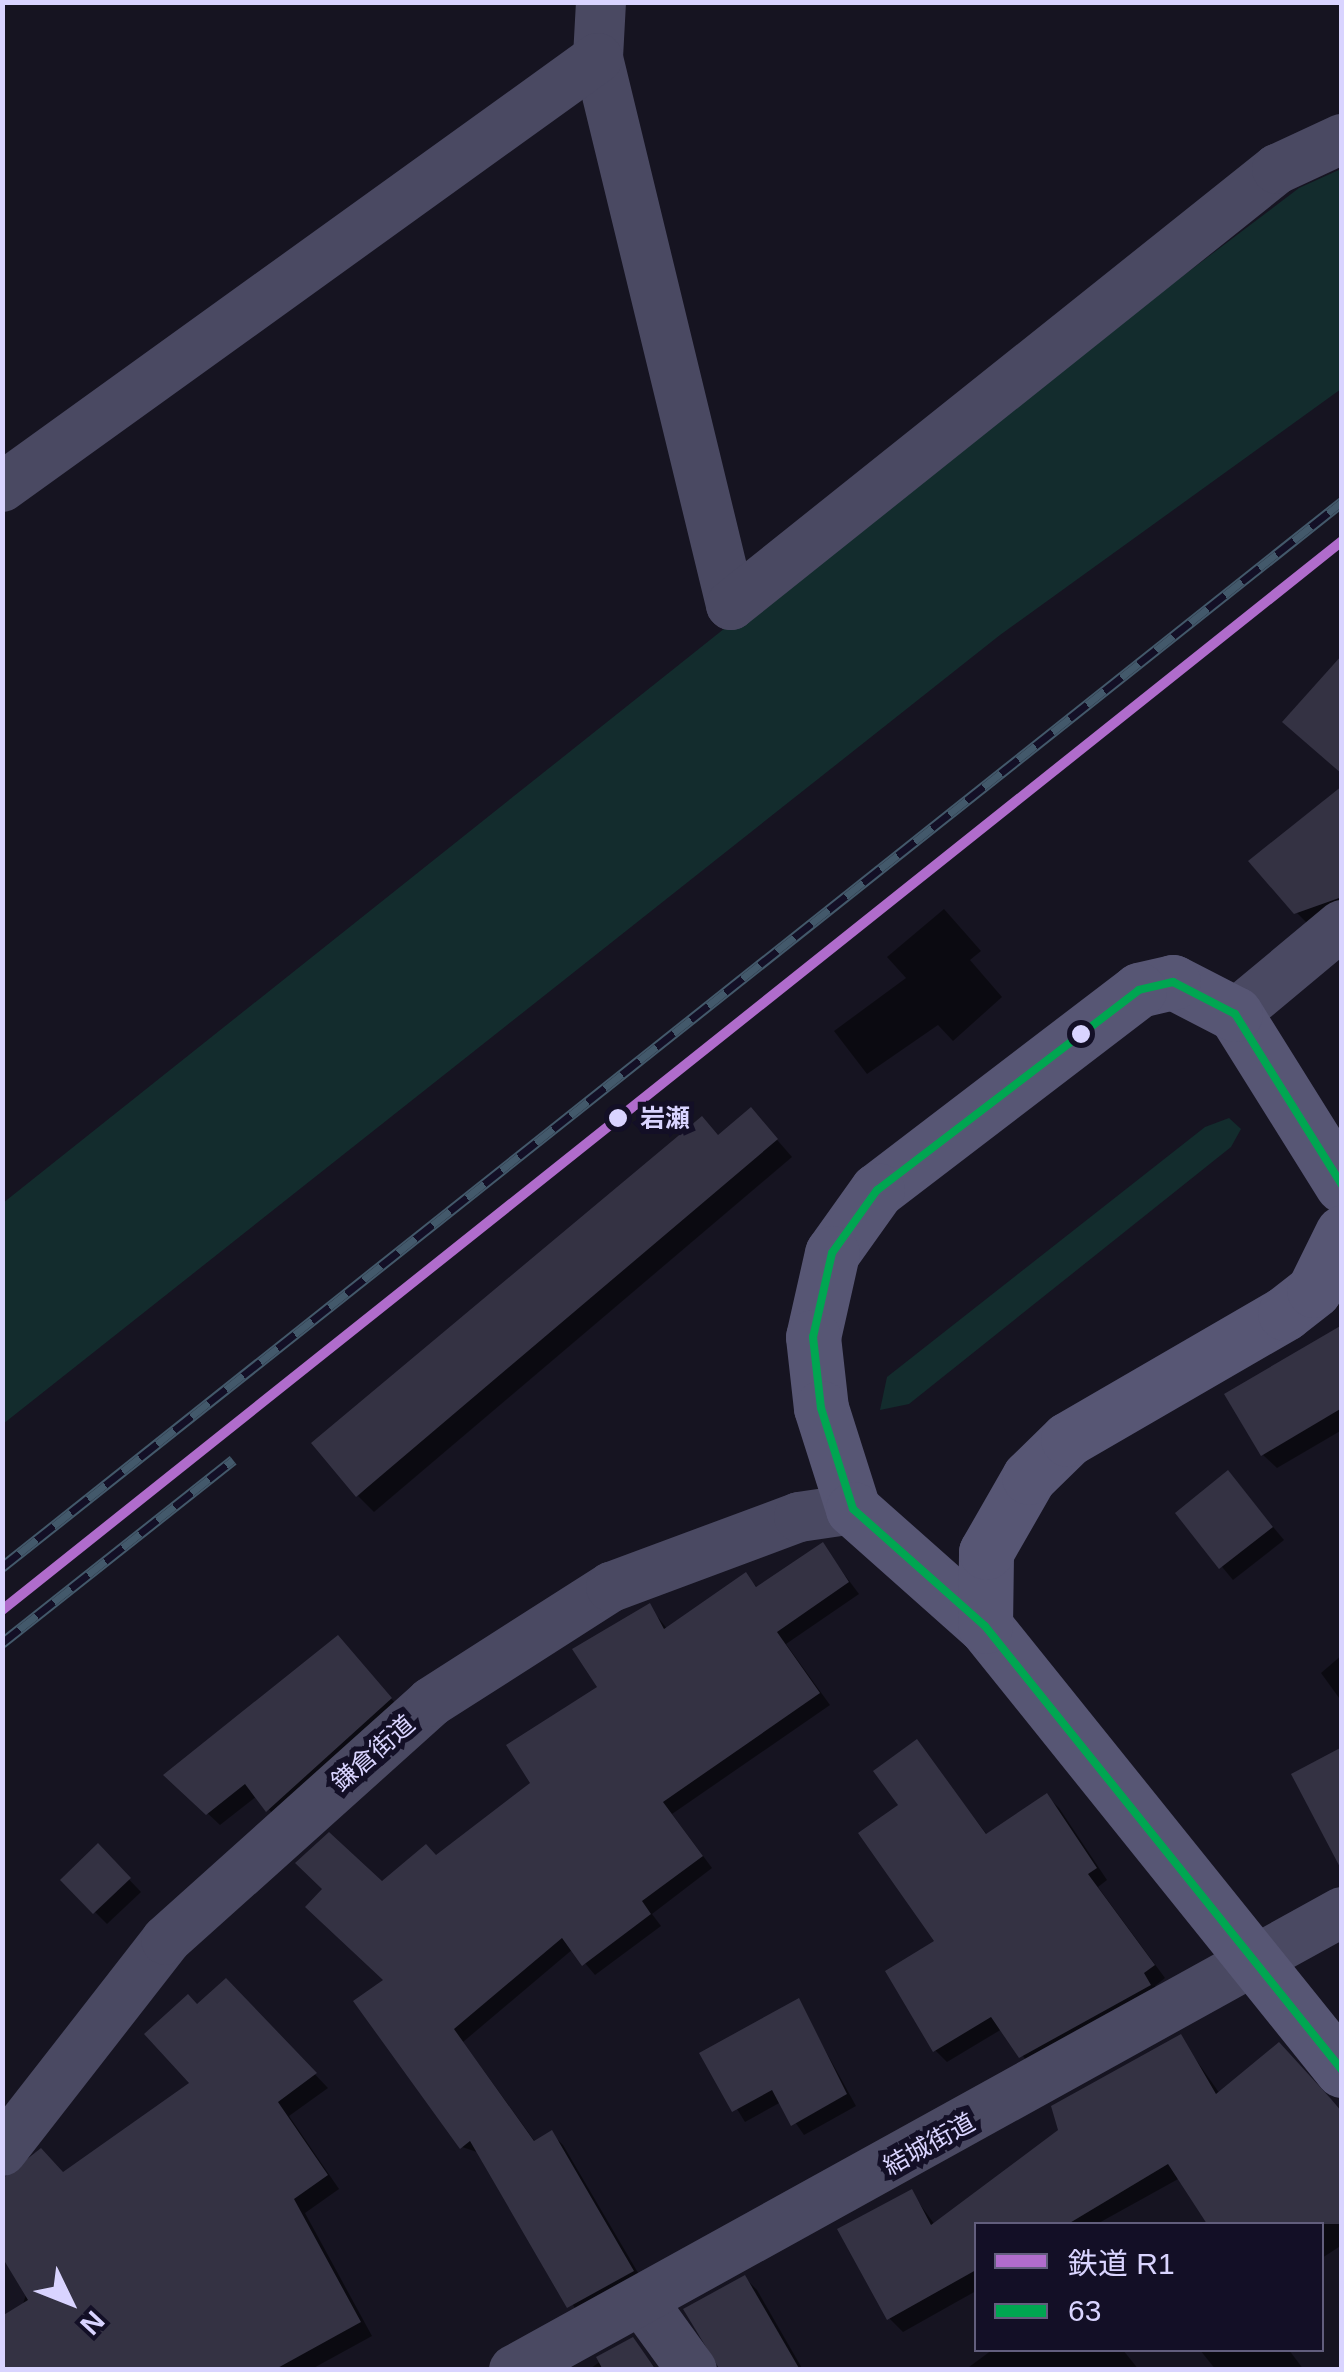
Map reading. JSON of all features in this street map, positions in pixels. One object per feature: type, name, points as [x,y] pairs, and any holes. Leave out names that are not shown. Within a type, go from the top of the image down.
[{"type":"street","points":[[600,2],[598,58],[731,604],[1278,169],[1342,138]]},
{"type":"street","points":[[2,487],[598,58]]},
{"type":"street","points":[[1235,1014],[1342,925]]},
{"type":"street","points":[[1342,1185],[1235,1014],[1173,982],[1139,990],[950,1127],[851,1220],[832,1253],[813,1338],[821,1408],[853,1509],[985,1626],[1342,2070]]},
{"type":"street","points":[[985,1626],[986,1552],[1028,1476],[1068,1438],[1227,1350],[1328,1284],[1342,1233]]},
{"type":"street","name":"鎌倉街道","points":[[2,2151],[166,1940],[431,1702],[611,1587],[799,1517],[853,1509]]},
{"type":"street","name":"結城街道","points":[[514,2370],[1257,1964],[1342,1912]]},
{"type":"street","points":[[642,2302],[692,2370]]},
{"type":"green space","points":[[1341,169],[1341,389],[1000,635],[3,1424],[3,1203],[867,515],[1299,188]]},
{"type":"green space","points":[[1229,1118],[1241,1129],[1231,1147],[909,1404],[880,1410],[887,1377],[1205,1127]]},
{"type":"building","points":[[1342,655],[1342,774],[1282,722]]},
{"type":"building","points":[[1342,786],[1342,897],[1294,914],[1248,861]]},
{"type":"building","points":[[751,1107],[778,1139],[356,1497],[311,1443],[702,1116],[718,1135]]},
{"type":"building","points":[[1342,1325],[1342,1408],[1261,1456],[1224,1394]]},
{"type":"building","points":[[1228,1470],[1273,1527],[1219,1569],[1175,1513]]},
{"type":"building","points":[[823,1542],[849,1582],[777,1632],[820,1693],[663,1802],[703,1856],[642,1901],[651,1914],[582,1966],[562,1938],[454,2029],[534,2141],[552,2130],[634,2271],[567,2308],[470,2141],[460,2149],[353,2001],[383,1980],[305,1907],[322,1889],[295,1863],[329,1832],[382,1881],[426,1844],[436,1855],[530,1783],[506,1745],[597,1687],[572,1649],[650,1603],[664,1629],[746,1572],[756,1587]]},
{"type":"building","points":[[338,1635],[392,1698],[266,1812],[245,1784],[206,1815],[163,1775]]},
{"type":"building","points":[[917,1739],[986,1834],[1047,1793],[1097,1868],[1088,1874],[1155,1965],[1144,1973],[1151,1985],[1019,2058],[991,2017],[933,2052],[885,1971],[934,1941],[858,1833],[898,1805],[873,1771]]},
{"type":"building","points":[[1342,1747],[1342,1871],[1291,1774]]},
{"type":"building","points":[[98,1843],[131,1878],[93,1914],[60,1880]]},
{"type":"building","points":[[226,1978],[317,2073],[278,2102],[328,2175],[294,2199],[361,2322],[274,2370],[2,2370],[2,2316],[28,2300],[2,2257],[2,2179],[41,2148],[63,2172],[189,2083],[144,2034],[188,1994],[197,2004]]},
{"type":"building","points":[[799,1998],[847,2094],[791,2126],[772,2090],[732,2112],[699,2053]]},
{"type":"building","points":[[1181,2034],[1216,2094],[1279,2042],[1342,2112],[1342,2224],[1206,2222],[1168,2164],[1071,2222],[974,2222],[974,2271],[887,2320],[837,2229],[912,2189],[931,2225],[1058,2130],[1051,2106]]},
{"type":"building","points":[[745,2275],[800,2370],[720,2370],[683,2309]]},
{"type":"building","points":[[633,2337],[656,2370],[603,2370],[596,2357]]},
{"type":"railway","points":[[2,1567],[1342,502]]},
{"type":"railway","points":[[2,1643],[233,1460]]},
{"type":"rail line","name":"R1","points":[[2,1610],[1342,541]]},
{"type":"transit line","name":"63","points":[[1342,1185],[1235,1014],[1173,982],[1139,990],[877,1190],[832,1253],[813,1337],[821,1408],[853,1509],[985,1626],[1342,2070]]},
{"type":"place","name":"岩瀬","points":[[618,1118]]}]
